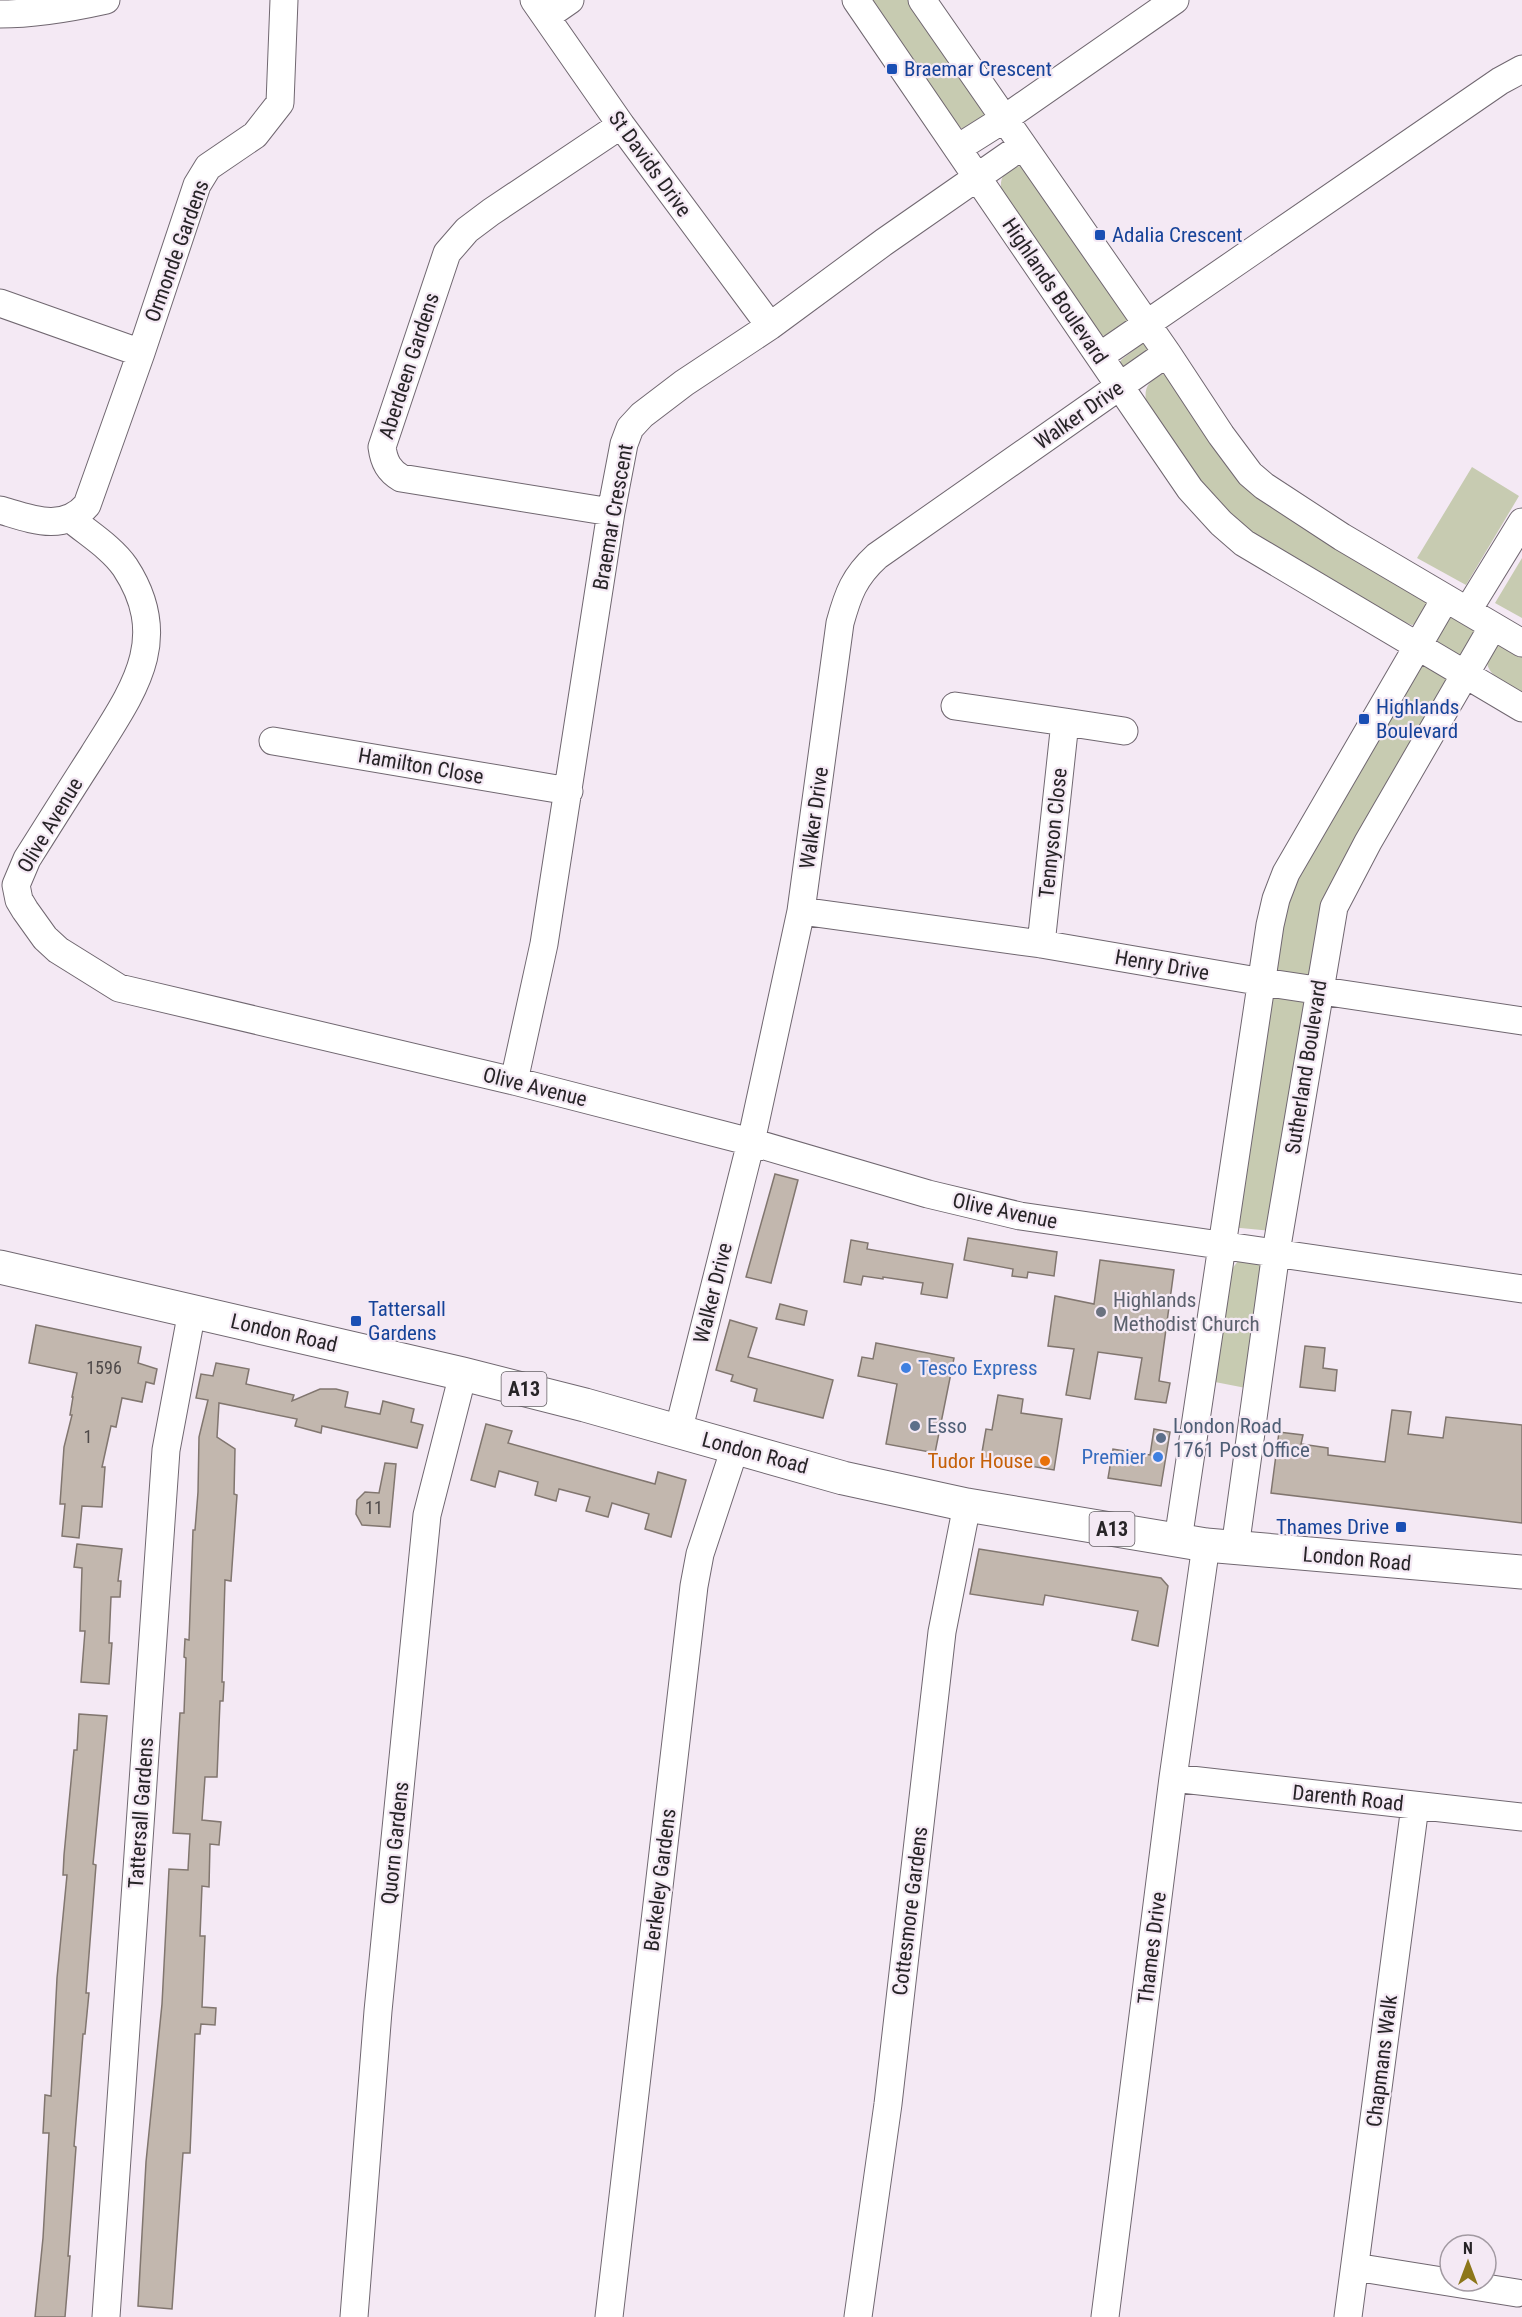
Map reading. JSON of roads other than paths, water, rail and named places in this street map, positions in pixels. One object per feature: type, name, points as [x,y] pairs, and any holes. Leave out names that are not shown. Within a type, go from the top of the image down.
[{"type":"main road","name":"London Road","points":[[0,1267],[463,1374],[585,1405],[843,1478],[967,1505],[1207,1544],[1522,1572]]},
{"type":"street","points":[[0,14],[56,10],[106,0]]},
{"type":"street","name":"Ormonde Gardens","points":[[71,519],[87,505],[141,353],[196,185],[208,167],[255,135],[280,103],[284,0]]},
{"type":"street","points":[[540,8],[570,0]]},
{"type":"street","name":"Highlands Boulevard","points":[[856,0],[1190,489],[1221,524],[1244,543],[1522,708]]},
{"type":"street","points":[[922,0],[1167,353],[1192,394],[1250,474],[1293,506],[1522,643]]},
{"type":"street","points":[[958,148],[1004,119],[1175,0]]},
{"type":"street","name":"St Davids Drive","points":[[540,8],[621,126],[770,326]]},
{"type":"street","points":[[1100,356],[1500,81],[1522,69]]},
{"type":"street","name":"Aberdeen Gardens","points":[[611,512],[401,478],[385,462],[382,447],[447,253],[475,224],[621,126]]},
{"type":"street","name":"Braemar Crescent","points":[[514,1081],[544,944],[611,512],[624,444],[630,428],[642,415],[684,382],[770,326],[884,242],[1022,146]]},
{"type":"street","points":[[0,303],[141,353]]},
{"type":"street","name":"Walker Drive","points":[[678,1432],[751,1142],[801,911],[840,623],[848,593],[861,571],[877,556],[1167,353]]},
{"type":"street","points":[[0,510],[40,521],[58,523],[71,519]]},
{"type":"street","name":"Olive Avenue","points":[[71,519],[113,553],[124,565],[139,593],[143,608],[146,642],[142,667],[132,691],[20,872],[16,885],[19,900],[45,938],[67,956],[120,988],[514,1081],[751,1142],[982,1208],[1061,1223],[1522,1289]]},
{"type":"street","points":[[1207,1544],[1222,1246],[1276,898],[1286,873],[1350,760],[1418,648],[1457,605],[1522,522]]},
{"type":"street","name":"Sutherland Boulevard","points":[[1207,1544],[1276,1252],[1329,925],[1337,899],[1493,626]]},
{"type":"street","points":[[955,706],[1124,731]]},
{"type":"street","name":"Tennyson Close","points":[[1041,944],[1065,722]]},
{"type":"street","name":"Hamilton Close","points":[[273,741],[569,791]]},
{"type":"street","name":"Henry Drive","points":[[801,911],[1041,944],[1318,991],[1522,1021]]},
{"type":"street","name":"Tattersall Gardens","points":[[106,2317],[166,1450],[192,1311]]},
{"type":"street","name":"Quorn Gardens","points":[[354,2317],[378,2011],[427,1515],[463,1374]]},
{"type":"street","name":"Berkeley Gardens","points":[[609,2317],[694,1586],[700,1554],[735,1448]]},
{"type":"street","name":"Cottesmore Gardens","points":[[858,2317],[888,2104],[942,1632],[967,1505]]},
{"type":"street","name":"Thames Drive","points":[[1105,2317],[1173,1778],[1207,1544]]},
{"type":"street","name":"Darenth Road","points":[[1173,1778],[1522,1816]]},
{"type":"street","name":"Chapmans Walk","points":[[1348,2317],[1415,1806]]},
{"type":"street","points":[[1355,2267],[1517,2293]]},
{"type":"place","name":"Braemar Crescent","points":[[892,69]]},
{"type":"place","name":"Adalia Crescent","points":[[1100,235]]},
{"type":"place","name":"Highlands Boulevard","points":[[1364,719]]},
{"type":"place","name":"Highlands Methodist Church","points":[[1101,1312]]},
{"type":"place","name":"Tattersall Gardens","points":[[356,1321]]},
{"type":"place","name":"Tesco Express","points":[[906,1368]]},
{"type":"place","name":"Esso","points":[[915,1426]]},
{"type":"place","name":"London Road 1761 Post Office","points":[[1161,1438]]},
{"type":"place","name":"Premier","points":[[1158,1457]]},
{"type":"place","name":"Tudor House","points":[[1045,1461]]},
{"type":"place","name":"Thames Drive","points":[[1401,1527]]}]
